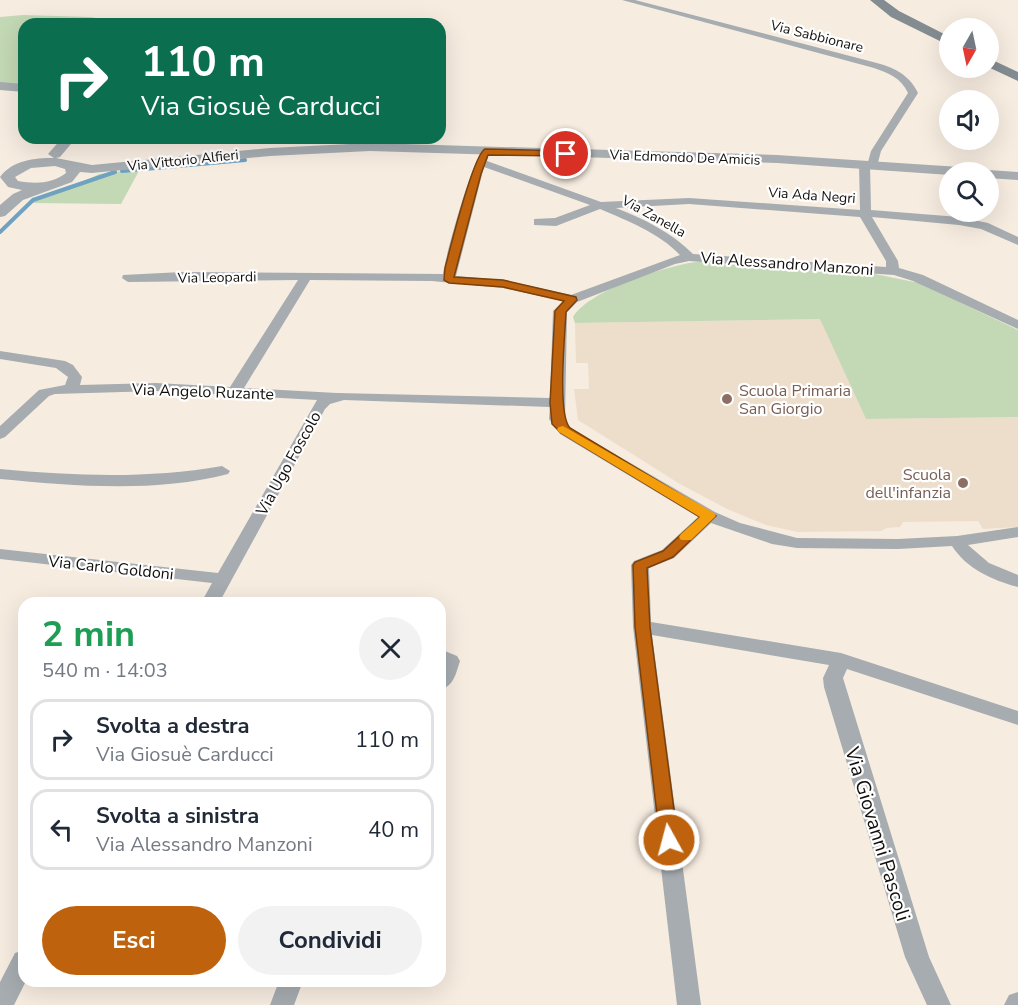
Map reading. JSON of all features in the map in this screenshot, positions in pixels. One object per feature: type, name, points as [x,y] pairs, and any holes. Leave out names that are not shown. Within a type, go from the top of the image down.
[{"type":"main road","points":[[876,0],[898,16],[939,36]]},
{"type":"main road","points":[[999,68],[1018,77]]},
{"type":"street","name":"Via Sabbionare","points":[[626,0],[862,62],[898,74],[910,84],[913,93],[868,164]]},
{"type":"street","points":[[0,86],[18,88]]},
{"type":"street","points":[[0,213],[8,182],[36,163],[64,166],[68,144]]},
{"type":"street","name":"Via Edmondo De Amicis","points":[[314,144],[395,148]]},
{"type":"street","name":"Via Vittorio Alfieri","points":[[8,182],[44,186],[64,166],[92,169],[314,144]]},
{"type":"street","name":"Via Edmondo De Amicis","points":[[367,144],[483,157],[868,164],[939,169]]},
{"type":"street","points":[[483,157],[476,174],[450,268],[449,280],[503,284],[572,300]]},
{"type":"street","name":"Via Zanella","points":[[483,157],[601,205],[664,236],[681,247],[689,257]]},
{"type":"street","points":[[868,164],[866,220],[892,261],[893,271]]},
{"type":"street","points":[[999,175],[1018,176]]},
{"type":"street","name":"Via Ada Negri","points":[[601,205],[689,201],[814,212],[865,213],[973,223],[1018,241]]},
{"type":"street","name":"Via Zanella","points":[[538,222],[556,222],[601,205]]},
{"type":"street","name":"Via Alessandro Manzoni","points":[[572,300],[672,261],[689,257],[893,271],[918,278],[1018,325]]},
{"type":"street","name":"Via Leopardi","points":[[128,278],[181,281],[305,280],[438,283],[449,280]]},
{"type":"street","points":[[235,390],[305,280]]},
{"type":"street","points":[[572,300],[560,311],[556,403],[558,424],[565,431],[709,516],[757,535],[797,543],[957,541],[1016,532]]},
{"type":"street","points":[[0,355],[60,364],[68,368],[75,377],[71,389]]},
{"type":"street","name":"Via Angelo Ruzante","points":[[0,434],[44,393],[71,389],[156,387],[335,397]]},
{"type":"street","name":"Via Ugo Foscolo","points":[[213,597],[319,407],[325,401],[335,397],[375,396],[556,403]]},
{"type":"street","points":[[0,474],[87,481],[128,481],[187,477],[222,471]]},
{"type":"street","points":[[689,1005],[642,627],[640,565],[668,554],[709,516]]},
{"type":"street","points":[[957,541],[968,558],[976,564],[1018,581]]},
{"type":"street","name":"Via Carlo Goldoni","points":[[0,555],[223,579]]},
{"type":"street","points":[[642,627],[841,660],[1018,718]]},
{"type":"street","points":[[446,659],[450,661],[446,674]]},
{"type":"street","name":"Via Giovanni Pascoli","points":[[841,660],[833,678],[834,687],[917,957],[939,1005]]},
{"type":"street","points":[[1,1005],[18,972]]},
{"type":"street","points":[[282,1005],[289,987]]},
{"type":"shaded area","points":[[821,319],[866,419],[1018,417],[1018,527],[983,529],[978,521],[903,522],[900,527],[881,531],[797,532],[766,525],[727,509],[680,484],[578,420],[574,389],[589,389],[588,363],[576,363],[575,323]]},
{"type":"green space","points":[[23,15],[96,18],[18,18],[18,86],[0,84],[0,17]]},
{"type":"green space","points":[[140,169],[121,204],[32,203],[37,198],[69,189],[99,174]]},
{"type":"green space","points":[[705,261],[870,273],[919,283],[1018,330],[1018,417],[866,419],[820,319],[575,323],[573,317],[582,307],[614,288],[654,272]]},
{"type":"waterway","points":[[122,171],[245,160]]},
{"type":"waterway","points":[[0,232],[33,200],[115,172]]},
{"type":"slow traffic","points":[[563,429],[709,516],[686,537]]},
{"type":"place","name":"Scuola Primaria San Giorgio","points":[[727,399]]},
{"type":"place","name":"Scuola dell'infanzia","points":[[963,483]]},
{"type":"route","points":[[566,154],[485,152],[476,174],[450,268],[449,280],[503,284],[572,300],[560,311],[556,403],[558,424],[565,431],[709,516],[668,554],[640,565],[642,627],[669,840]]}]
